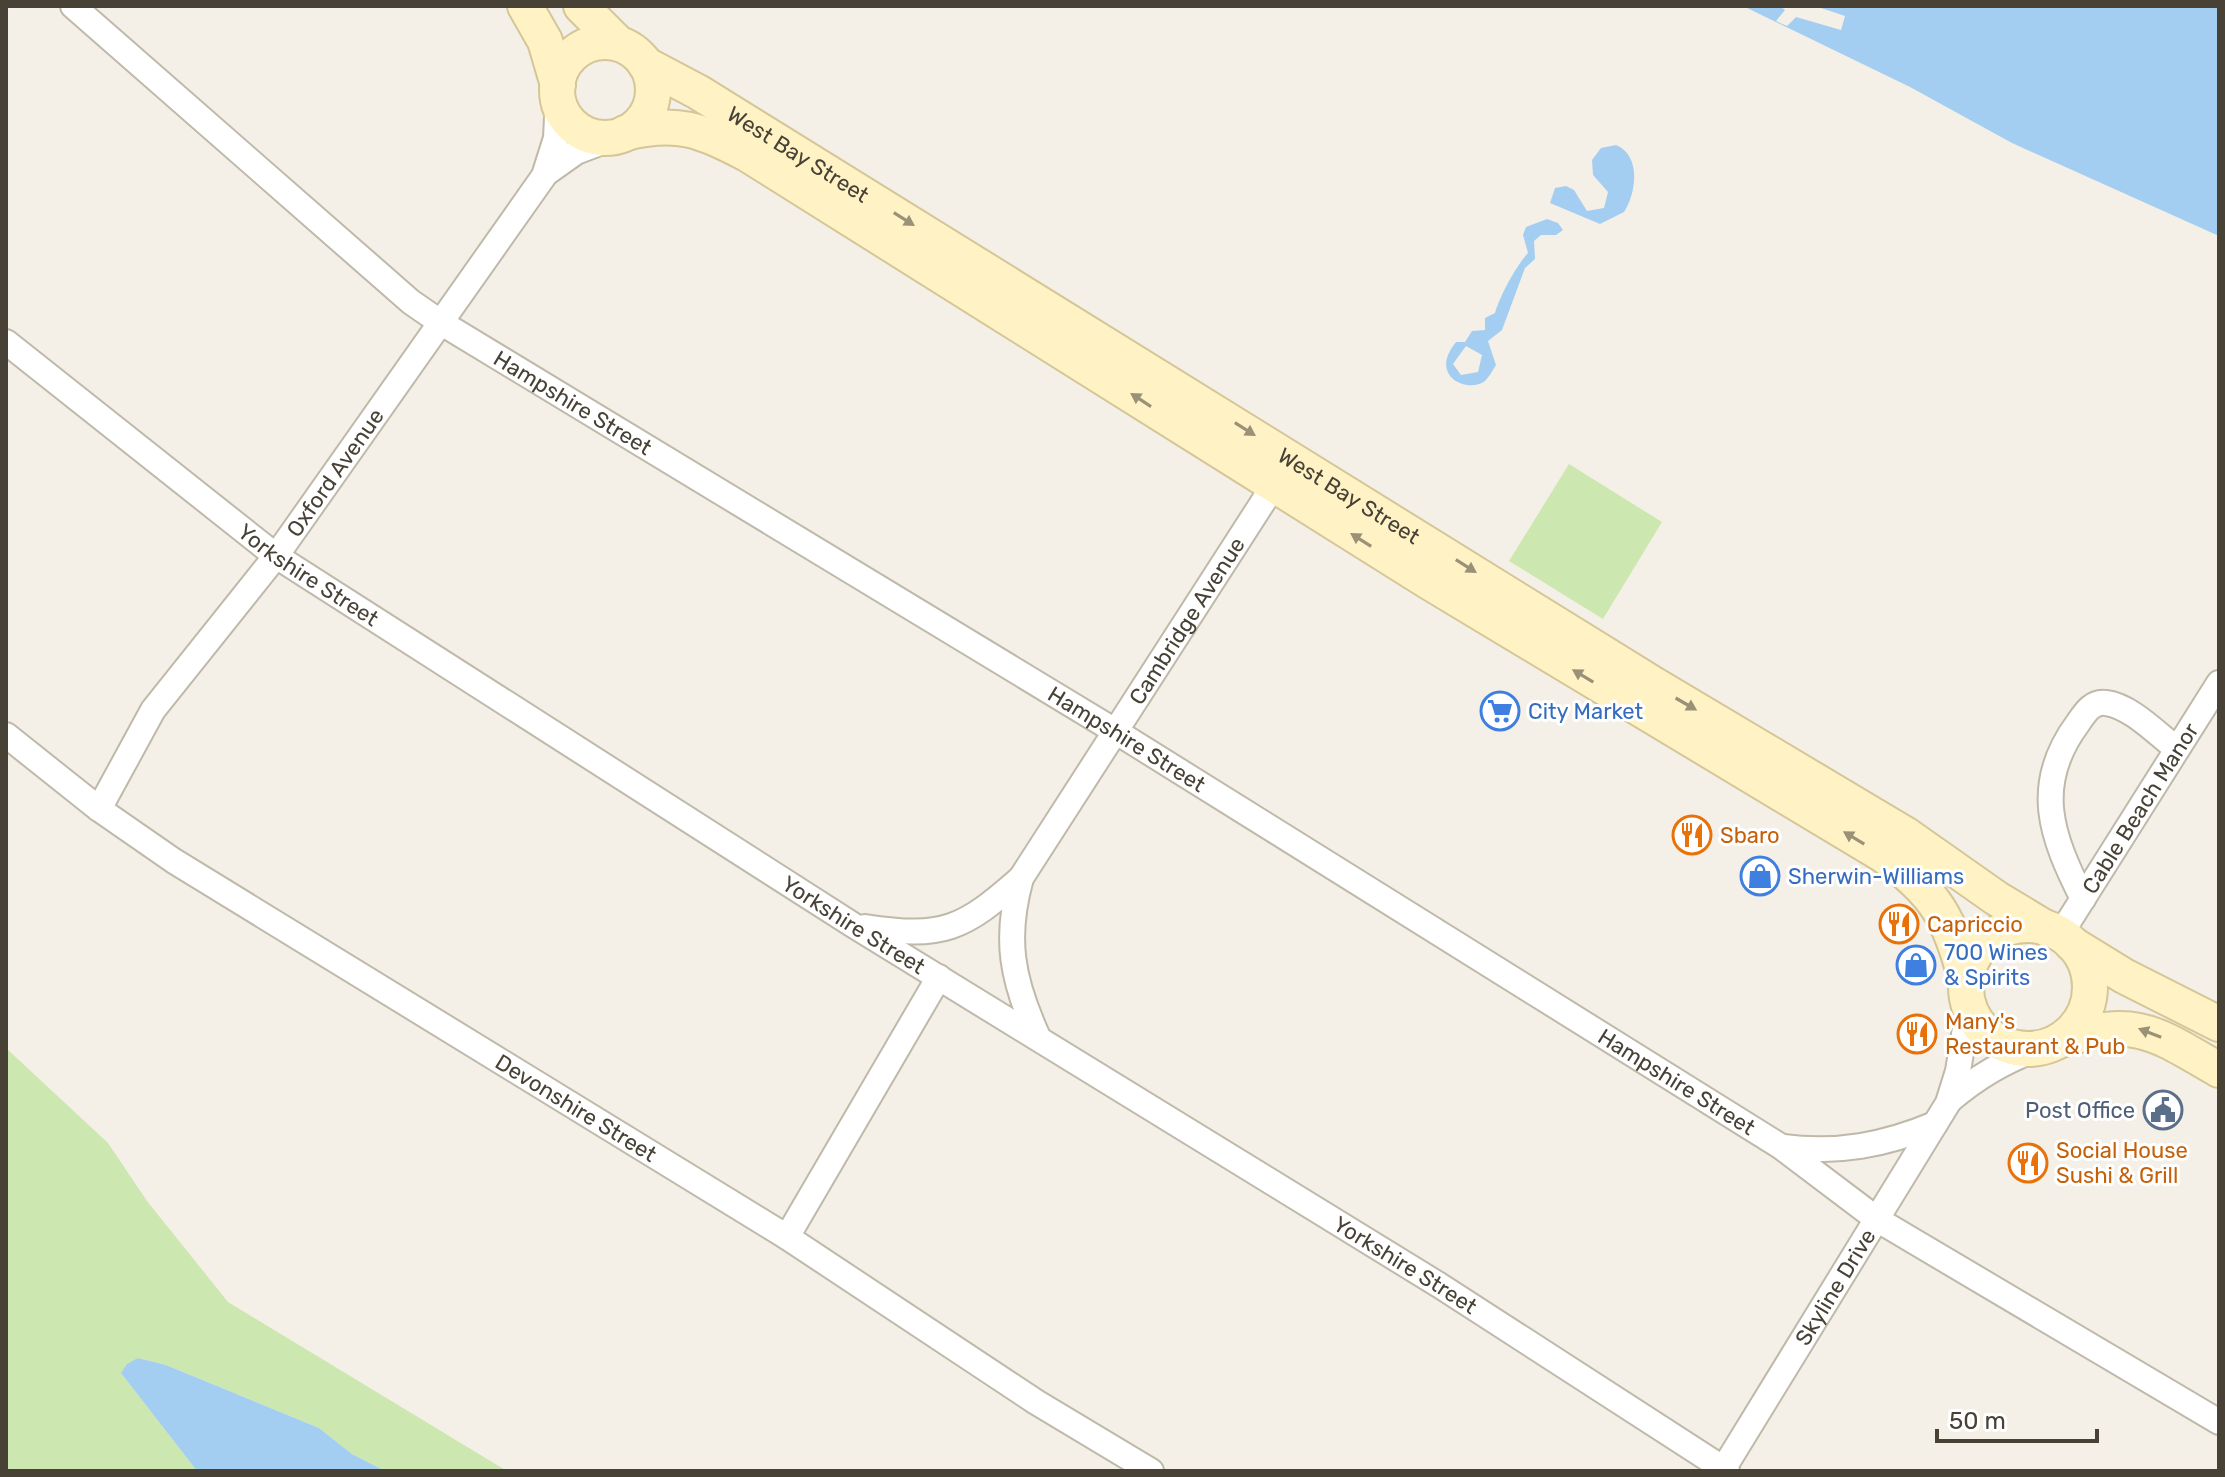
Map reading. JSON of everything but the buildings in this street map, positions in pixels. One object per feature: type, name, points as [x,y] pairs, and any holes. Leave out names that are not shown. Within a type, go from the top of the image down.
[{"type":"main road","points":[[525,6],[545,41],[564,114],[576,127],[594,136],[619,135],[641,122],[652,101],[652,79],[636,53],[618,43],[581,6]]},
{"type":"main road","points":[[558,91],[566,62],[580,49],[598,42],[618,43]]},
{"type":"main road","name":"West Bay Street","points":[[645,64],[698,92],[1358,498],[1653,684],[1905,834],[1996,898],[2124,976],[2219,1024]]},
{"type":"main road","name":"West Bay Street","points":[[619,135],[657,125],[689,128],[747,154],[1274,485],[1895,864],[1929,892],[1944,912],[1967,992]]},
{"type":"main road","points":[[2051,1044],[2080,1020],[2089,994],[2086,967],[2060,936],[2025,926],[1990,938],[1974,957],[1967,992],[1979,1025],[1996,1040],[2018,1048],[2051,1044],[2115,1027],[2136,1028],[2156,1034],[2219,1070]]},
{"type":"street","name":"Hampshire Street","points":[[73,6],[411,302],[440,322],[1115,731],[1780,1146],[1878,1220],[2219,1422]]},
{"type":"street","name":"Oxford Avenue","points":[[544,176],[556,138],[558,91]]},
{"type":"street","name":"Oxford Avenue","points":[[99,809],[153,710],[276,556],[544,176],[576,152],[619,135]]},
{"type":"street","name":"Yorkshire Street","points":[[6,342],[276,556],[853,925],[1439,1285],[1724,1470]]},
{"type":"street","name":"Cambridge Avenue","points":[[853,925],[897,932],[947,930],[988,907],[1021,878],[1274,485]]},
{"type":"street","name":"Cable Beach Manor","points":[[2060,936],[2219,683]]},
{"type":"street","points":[[2083,899],[2059,847],[2049,799],[2053,768],[2069,735],[2088,709],[2097,703],[2108,703],[2122,709],[2177,749]]},
{"type":"street","name":"Devonshire Street","points":[[6,735],[99,809],[174,861],[787,1237],[1036,1402],[1151,1471]]},
{"type":"street","name":"Cambridge Avenue","points":[[1021,878],[1010,925],[1010,946],[1022,1002],[1038,1037]]},
{"type":"street","points":[[787,1237],[939,977]]},
{"type":"street","name":"Skyline Drive","points":[[1724,1470],[1941,1114],[1965,1038],[1967,992]]},
{"type":"street","name":"Skyline Drive","points":[[1941,1114],[1975,1079],[2006,1060],[2051,1044]]},
{"type":"street","points":[[1780,1146],[1817,1151],[1855,1148],[1890,1141],[1941,1114]]},
{"type":"green space","points":[[1569,464],[1662,522],[1603,619],[1509,561]]},
{"type":"green space","points":[[6,1048],[108,1143],[147,1201],[228,1302],[507,1471],[385,1471],[352,1454],[319,1428],[166,1365],[138,1358],[122,1374],[197,1471],[6,1471]]},
{"type":"water","points":[[1743,6],[2219,6],[2219,236],[2012,143],[1910,87]]},
{"type":"water","points":[[1616,145],[1624,150],[1633,166],[1634,186],[1624,212],[1600,224],[1550,203],[1555,188],[1566,186],[1574,190],[1587,211],[1604,208],[1608,192],[1593,175],[1592,160],[1601,148]]},
{"type":"water","points":[[1547,219],[1558,223],[1563,230],[1556,235],[1541,235],[1534,241],[1535,259],[1525,268],[1502,330],[1488,341],[1496,365],[1491,373],[1485,381],[1477,384],[1461,383],[1448,373],[1448,354],[1456,342],[1465,342],[1472,331],[1485,330],[1485,318],[1495,313],[1518,265],[1528,253],[1523,235],[1526,227]],"holes":[[[1466,346],[1482,355],[1478,372],[1461,375],[1453,364]]]},
{"type":"water","points":[[138,1358],[166,1365],[319,1428],[352,1454],[385,1471],[197,1471],[121,1373],[127,1364]]},
{"type":"pier","points":[[1780,6],[1815,6],[1845,16],[1841,30],[1796,17],[1787,26],[1776,21],[1785,10]]},
{"type":"place","name":"City Market","points":[[1500,711]]},
{"type":"place","name":"Sbaro","points":[[1692,835]]},
{"type":"place","name":"Sherwin-Williams","points":[[1760,876]]},
{"type":"place","name":"Capriccio","points":[[1899,924]]},
{"type":"place","name":"700 Wines & Spirits","points":[[1916,965]]},
{"type":"place","name":"Many's Restaurant & Pub","points":[[1917,1034]]},
{"type":"place","name":"Post Office","points":[[2163,1110]]},
{"type":"place","name":"Social House Sushi & Grill","points":[[2028,1163]]}]
